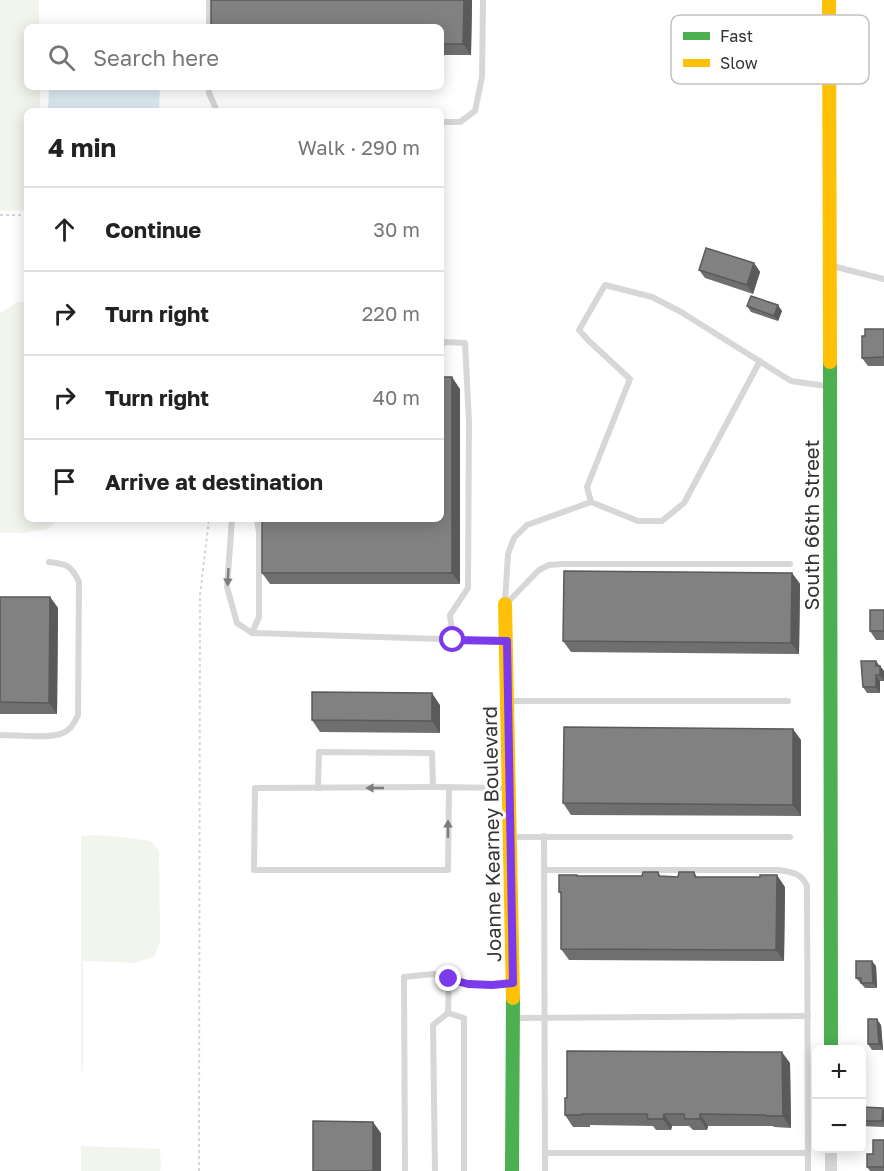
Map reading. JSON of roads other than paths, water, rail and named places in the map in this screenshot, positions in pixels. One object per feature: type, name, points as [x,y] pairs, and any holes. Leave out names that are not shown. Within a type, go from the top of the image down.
[{"type":"street","name":"South 66th Street","points":[[829,0],[829,15]]},
{"type":"street","name":"South 66th Street","points":[[829,84],[831,1045]]},
{"type":"street","name":"Joanne Kearney Boulevard","points":[[505,604],[513,983],[512,1171]]},
{"type":"street","points":[[831,1153],[831,1171]]},
{"type":"lane","points":[[209,0],[209,24]]},
{"type":"lane","points":[[444,122],[460,122],[475,111],[482,77],[483,0]]},
{"type":"lane","points":[[208,90],[216,108]]},
{"type":"lane","points":[[830,266],[884,279]]},
{"type":"lane","points":[[591,502],[587,487],[630,379],[579,330],[605,285],[652,297],[681,312],[791,381],[830,386]]},
{"type":"lane","points":[[444,342],[465,343],[468,411],[468,588],[450,615],[453,640]]},
{"type":"lane","points":[[505,604],[508,554],[514,538],[527,525],[591,502],[638,520],[662,521],[684,503],[760,361]]},
{"type":"lane","points":[[232,522],[227,587],[237,623],[252,633],[507,641]]},
{"type":"lane","points":[[252,633],[260,617],[259,532],[257,522]]},
{"type":"lane","points":[[0,735],[64,733],[71,728],[78,715],[79,582],[74,571],[65,563],[49,562]]},
{"type":"lane","points":[[505,604],[538,570],[549,565],[790,564]]},
{"type":"lane","points":[[508,701],[788,702]]},
{"type":"lane","points":[[318,788],[319,752],[432,753],[433,787]]},
{"type":"lane","points":[[449,787],[448,870],[254,870],[255,788],[449,787],[508,788]]},
{"type":"lane","points":[[544,836],[545,1171]]},
{"type":"lane","points":[[509,837],[790,837]]},
{"type":"lane","points":[[544,870],[778,870],[792,872],[803,878],[807,886],[808,1171]]},
{"type":"lane","points":[[405,1171],[404,977],[433,974],[468,984],[513,983]]},
{"type":"lane","points":[[435,1171],[433,1025],[448,1013],[449,979]]},
{"type":"lane","points":[[448,1013],[464,1018],[464,1171]]},
{"type":"lane","points":[[512,1018],[808,1016]]},
{"type":"lane","points":[[545,1153],[808,1153]]}]
